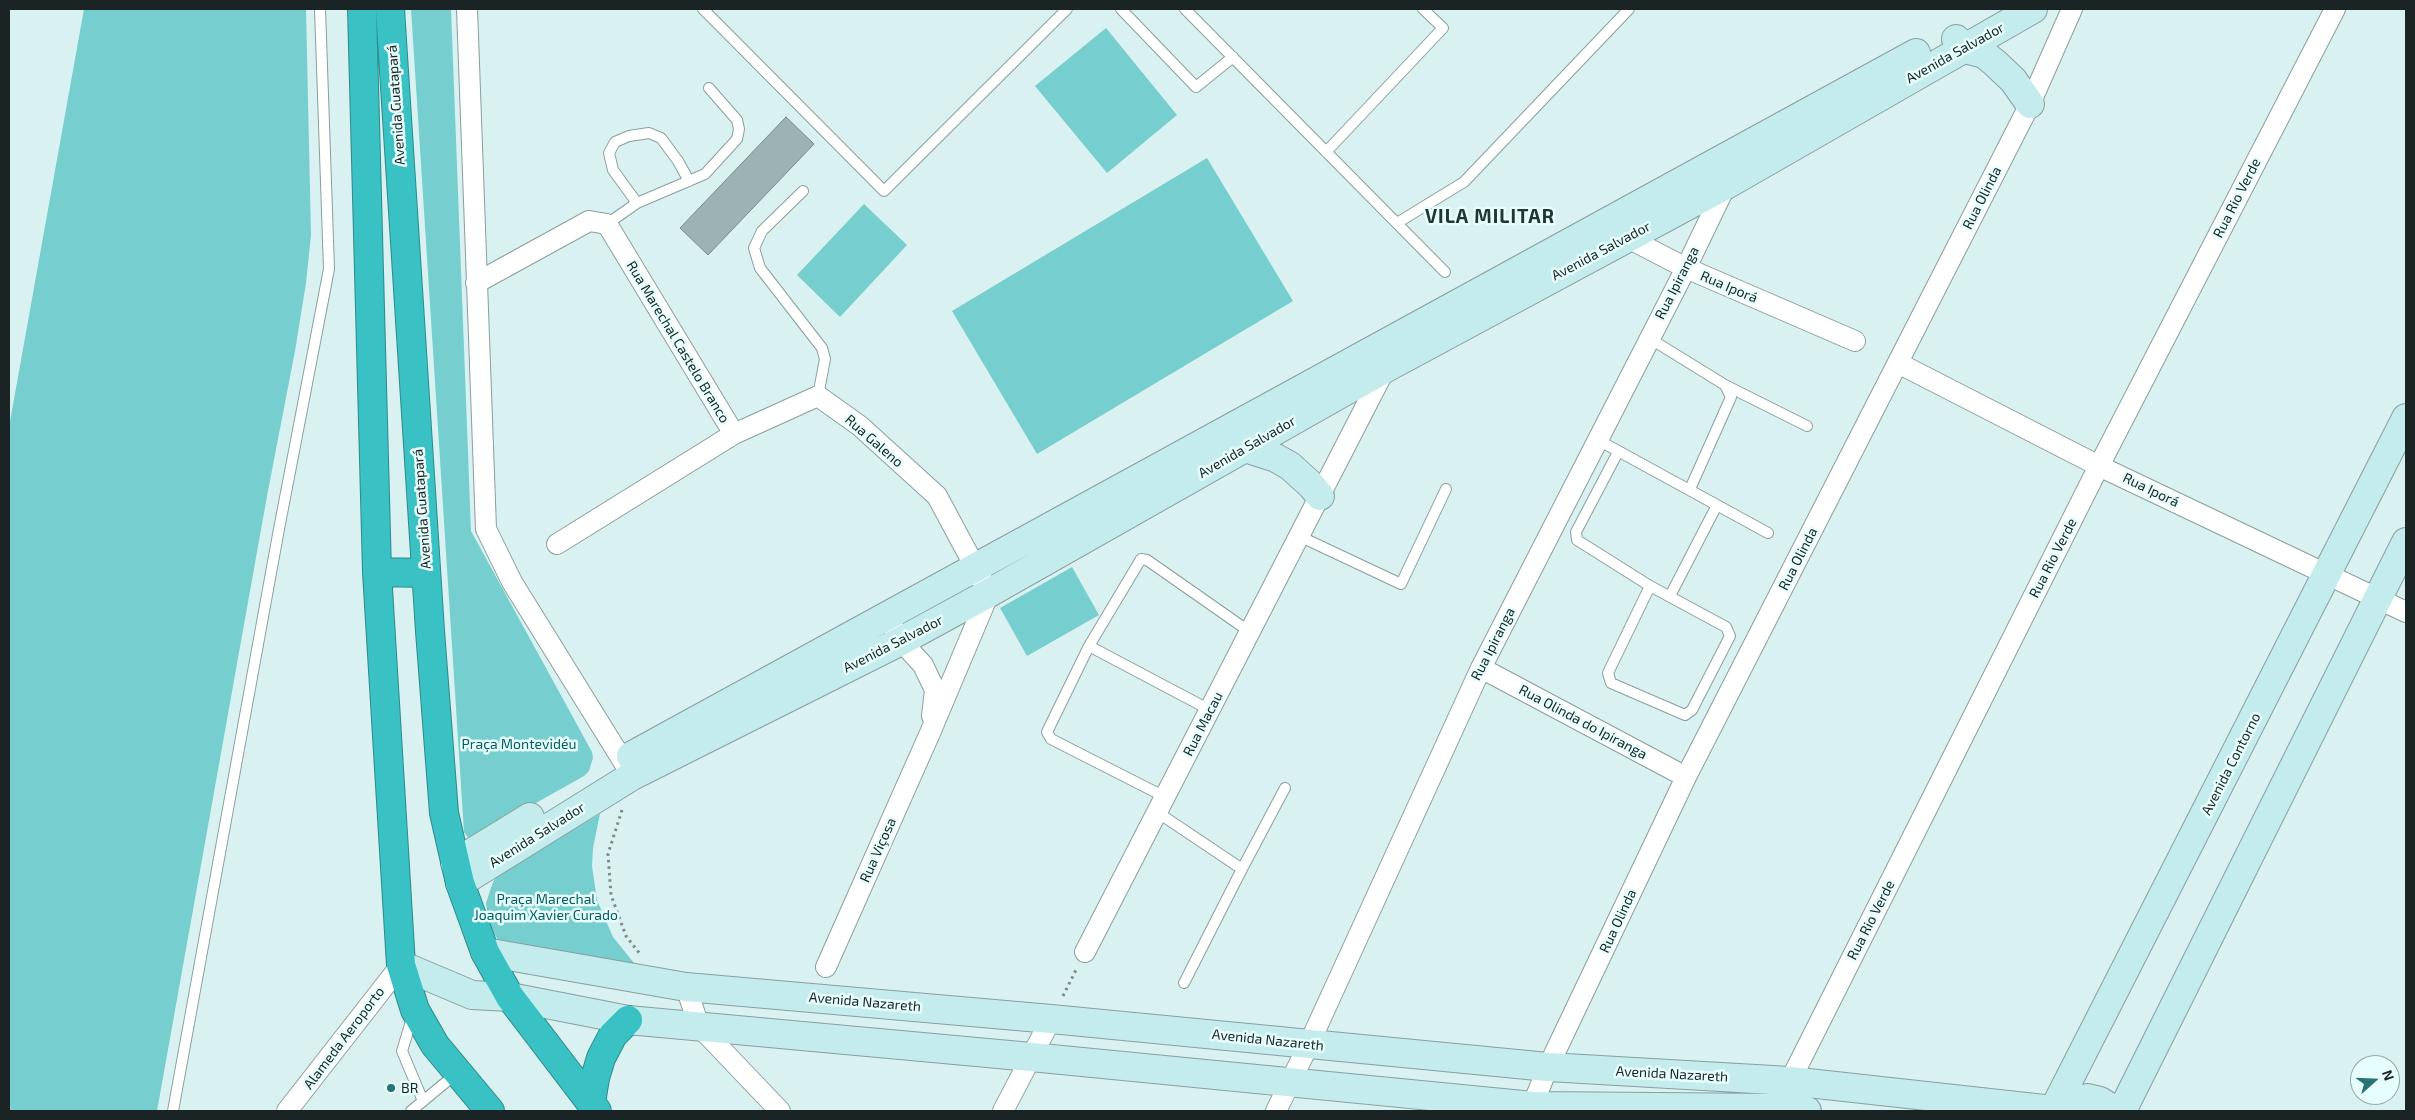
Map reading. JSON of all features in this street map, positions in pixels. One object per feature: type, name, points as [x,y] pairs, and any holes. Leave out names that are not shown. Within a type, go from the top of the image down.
[{"type":"highway","name":"Avenida Guatapará","points":[[362,9],[377,572],[401,965],[420,1020],[435,1045],[490,1111]]},
{"type":"highway","name":"Avenida Guatapará","points":[[390,9],[426,573],[443,804],[458,873],[485,952],[510,997],[594,1107]]},
{"type":"highway","points":[[377,572],[426,573]]},
{"type":"highway","points":[[594,1107],[594,1078],[613,1035],[628,1020]]},
{"type":"street","points":[[466,9],[486,529],[512,582],[628,768]]},
{"type":"street","name":"Avenida Salvador","points":[[894,629],[974,568],[1402,335],[1618,229],[1726,184],[1957,41],[1996,9]]},
{"type":"street","name":"Avenida Salvador","points":[[458,873],[628,768],[894,629],[989,593],[1386,368],[1618,229],[1957,41],[2033,9]]},
{"type":"street","name":"Rua Olinda","points":[[1531,1108],[1548,1067],[1686,777],[2030,104],[2072,9]]},
{"type":"street","name":"Rua Rio Verde","points":[[1777,1110],[2099,466],[2335,9]]},
{"type":"street","points":[[1957,41],[1984,54],[1995,63],[2013,80],[2030,104]]},
{"type":"street","name":"Rua Ipiranga","points":[[1276,1111],[1309,1044],[1481,668],[1686,268],[1726,184]]},
{"type":"street","points":[[476,283],[589,221],[607,224]]},
{"type":"street","name":"Rua Marechal Castelo Branco","points":[[558,544],[734,434],[607,224]]},
{"type":"street","name":"Rua Iporá","points":[[1618,229],[1686,268],[1855,341]]},
{"type":"street","name":"Rua Macau","points":[[1085,952],[1402,335]]},
{"type":"street","name":"Rua Iporá","points":[[1898,363],[2099,466],[2406,612]]},
{"type":"street","points":[[734,434],[818,396]]},
{"type":"street","name":"Rua Galeno","points":[[818,396],[860,426],[937,496],[989,593]]},
{"type":"street","name":"Avenida Contorno","points":[[2054,1110],[2406,418]]},
{"type":"street","points":[[1245,448],[1268,455],[1290,466],[1320,496]]},
{"type":"street","points":[[2122,1111],[2406,542]]},
{"type":"street","name":"Rua Viçosa","points":[[826,968],[930,733],[989,593]]},
{"type":"street","name":"Rua Viçosa","points":[[894,629],[923,666],[934,690],[930,733]]},
{"type":"street","name":"Rua Olinda do Ipiranga","points":[[1481,668],[1686,777]]},
{"type":"street","name":"Avenida Nazareth","points":[[485,952],[686,987],[1051,1019],[1548,1067],[1790,1081],[2054,1110]]},
{"type":"street","points":[[401,965],[472,995],[510,997],[628,1020],[1032,1056],[1531,1108],[1807,1111]]},
{"type":"street","name":"Alameda Aeroporto","points":[[296,1108],[384,985],[401,965]]},
{"type":"street","points":[[686,987],[699,1026],[780,1111]]},
{"type":"street","points":[[801,1036],[813,998]]},
{"type":"street","points":[[1003,1111],[1051,1019]]},
{"type":"street","points":[[2054,1110],[2065,1102],[2088,1098],[2100,1101],[2116,1111]]},
{"type":"lane","points":[[173,1111],[279,529],[329,269],[320,9]]},
{"type":"lane","points":[[703,9],[884,191],[1066,9]]},
{"type":"lane","points":[[1121,9],[1196,88],[1233,57]]},
{"type":"lane","points":[[1185,9],[1445,272]]},
{"type":"lane","points":[[1326,152],[1443,28],[1422,9]]},
{"type":"lane","points":[[1397,223],[1464,182],[1629,9]]},
{"type":"lane","points":[[607,224],[637,204],[705,174],[737,139],[739,129],[737,120],[709,88]]},
{"type":"lane","points":[[637,204],[613,170],[609,153],[615,142],[629,136],[649,133],[661,138],[678,160],[689,181]]},
{"type":"lane","points":[[803,191],[762,231],[754,248],[760,268],[822,348],[825,359],[818,396]]},
{"type":"lane","points":[[1649,338],[1725,385],[1808,426]]},
{"type":"lane","points":[[1690,489],[1731,397],[1725,385]]},
{"type":"lane","points":[[1598,440],[1768,533]]},
{"type":"lane","points":[[1618,452],[1576,532],[1577,540],[1650,586],[1726,627],[1730,636],[1692,710],[1685,715],[1611,683],[1608,673],[1650,586]]},
{"type":"lane","points":[[1299,536],[1401,584],[1446,489]]},
{"type":"lane","points":[[1670,596],[1717,505]]},
{"type":"lane","points":[[1242,869],[1161,805],[1051,739],[1047,732],[1089,646],[1141,559],[1147,560],[1250,632]]},
{"type":"lane","points":[[1089,646],[1210,710]]},
{"type":"lane","points":[[1184,982],[1285,788]]},
{"type":"lane","points":[[402,1051],[420,1020]]},
{"type":"lane","points":[[402,1051],[420,1020]]},
{"type":"lane","points":[[402,1051],[423,1101]]},
{"type":"lane","points":[[411,1111],[457,1072]]},
{"type":"path","points":[[628,768],[608,854],[611,895],[626,936],[642,957]]},
{"type":"path","points":[[1051,1019],[1085,952]]},
{"type":"green space","points":[[84,9],[306,9],[311,235],[306,283],[295,351],[267,496],[157,1111],[9,1111],[9,427]]},
{"type":"green space","name":"Praça Montevidéu","points":[[411,9],[451,9],[471,531],[592,752],[593,758],[589,771],[584,776],[470,840],[464,832]]},
{"type":"green space","points":[[1106,28],[1177,115],[1107,173],[1035,86]]},
{"type":"green space","points":[[1207,158],[1293,301],[1037,454],[952,311]]},
{"type":"green space","points":[[864,204],[907,245],[840,317],[797,275]]},
{"type":"green space","points":[[1072,567],[1099,615],[1027,656],[1000,608]]},
{"type":"green space","name":"Praça Marechal Joaquim Xavier Curado","points":[[600,814],[593,848],[592,866],[597,900],[613,937],[638,968],[501,945],[489,925],[486,903],[493,882],[499,873]]},
{"type":"building","points":[[786,117],[814,144],[708,255],[680,228]]},
{"type":"place","name":"BR","points":[[391,1088]]},
{"type":"district","name":"VILA MILITAR","points":[[1490,217]]}]
